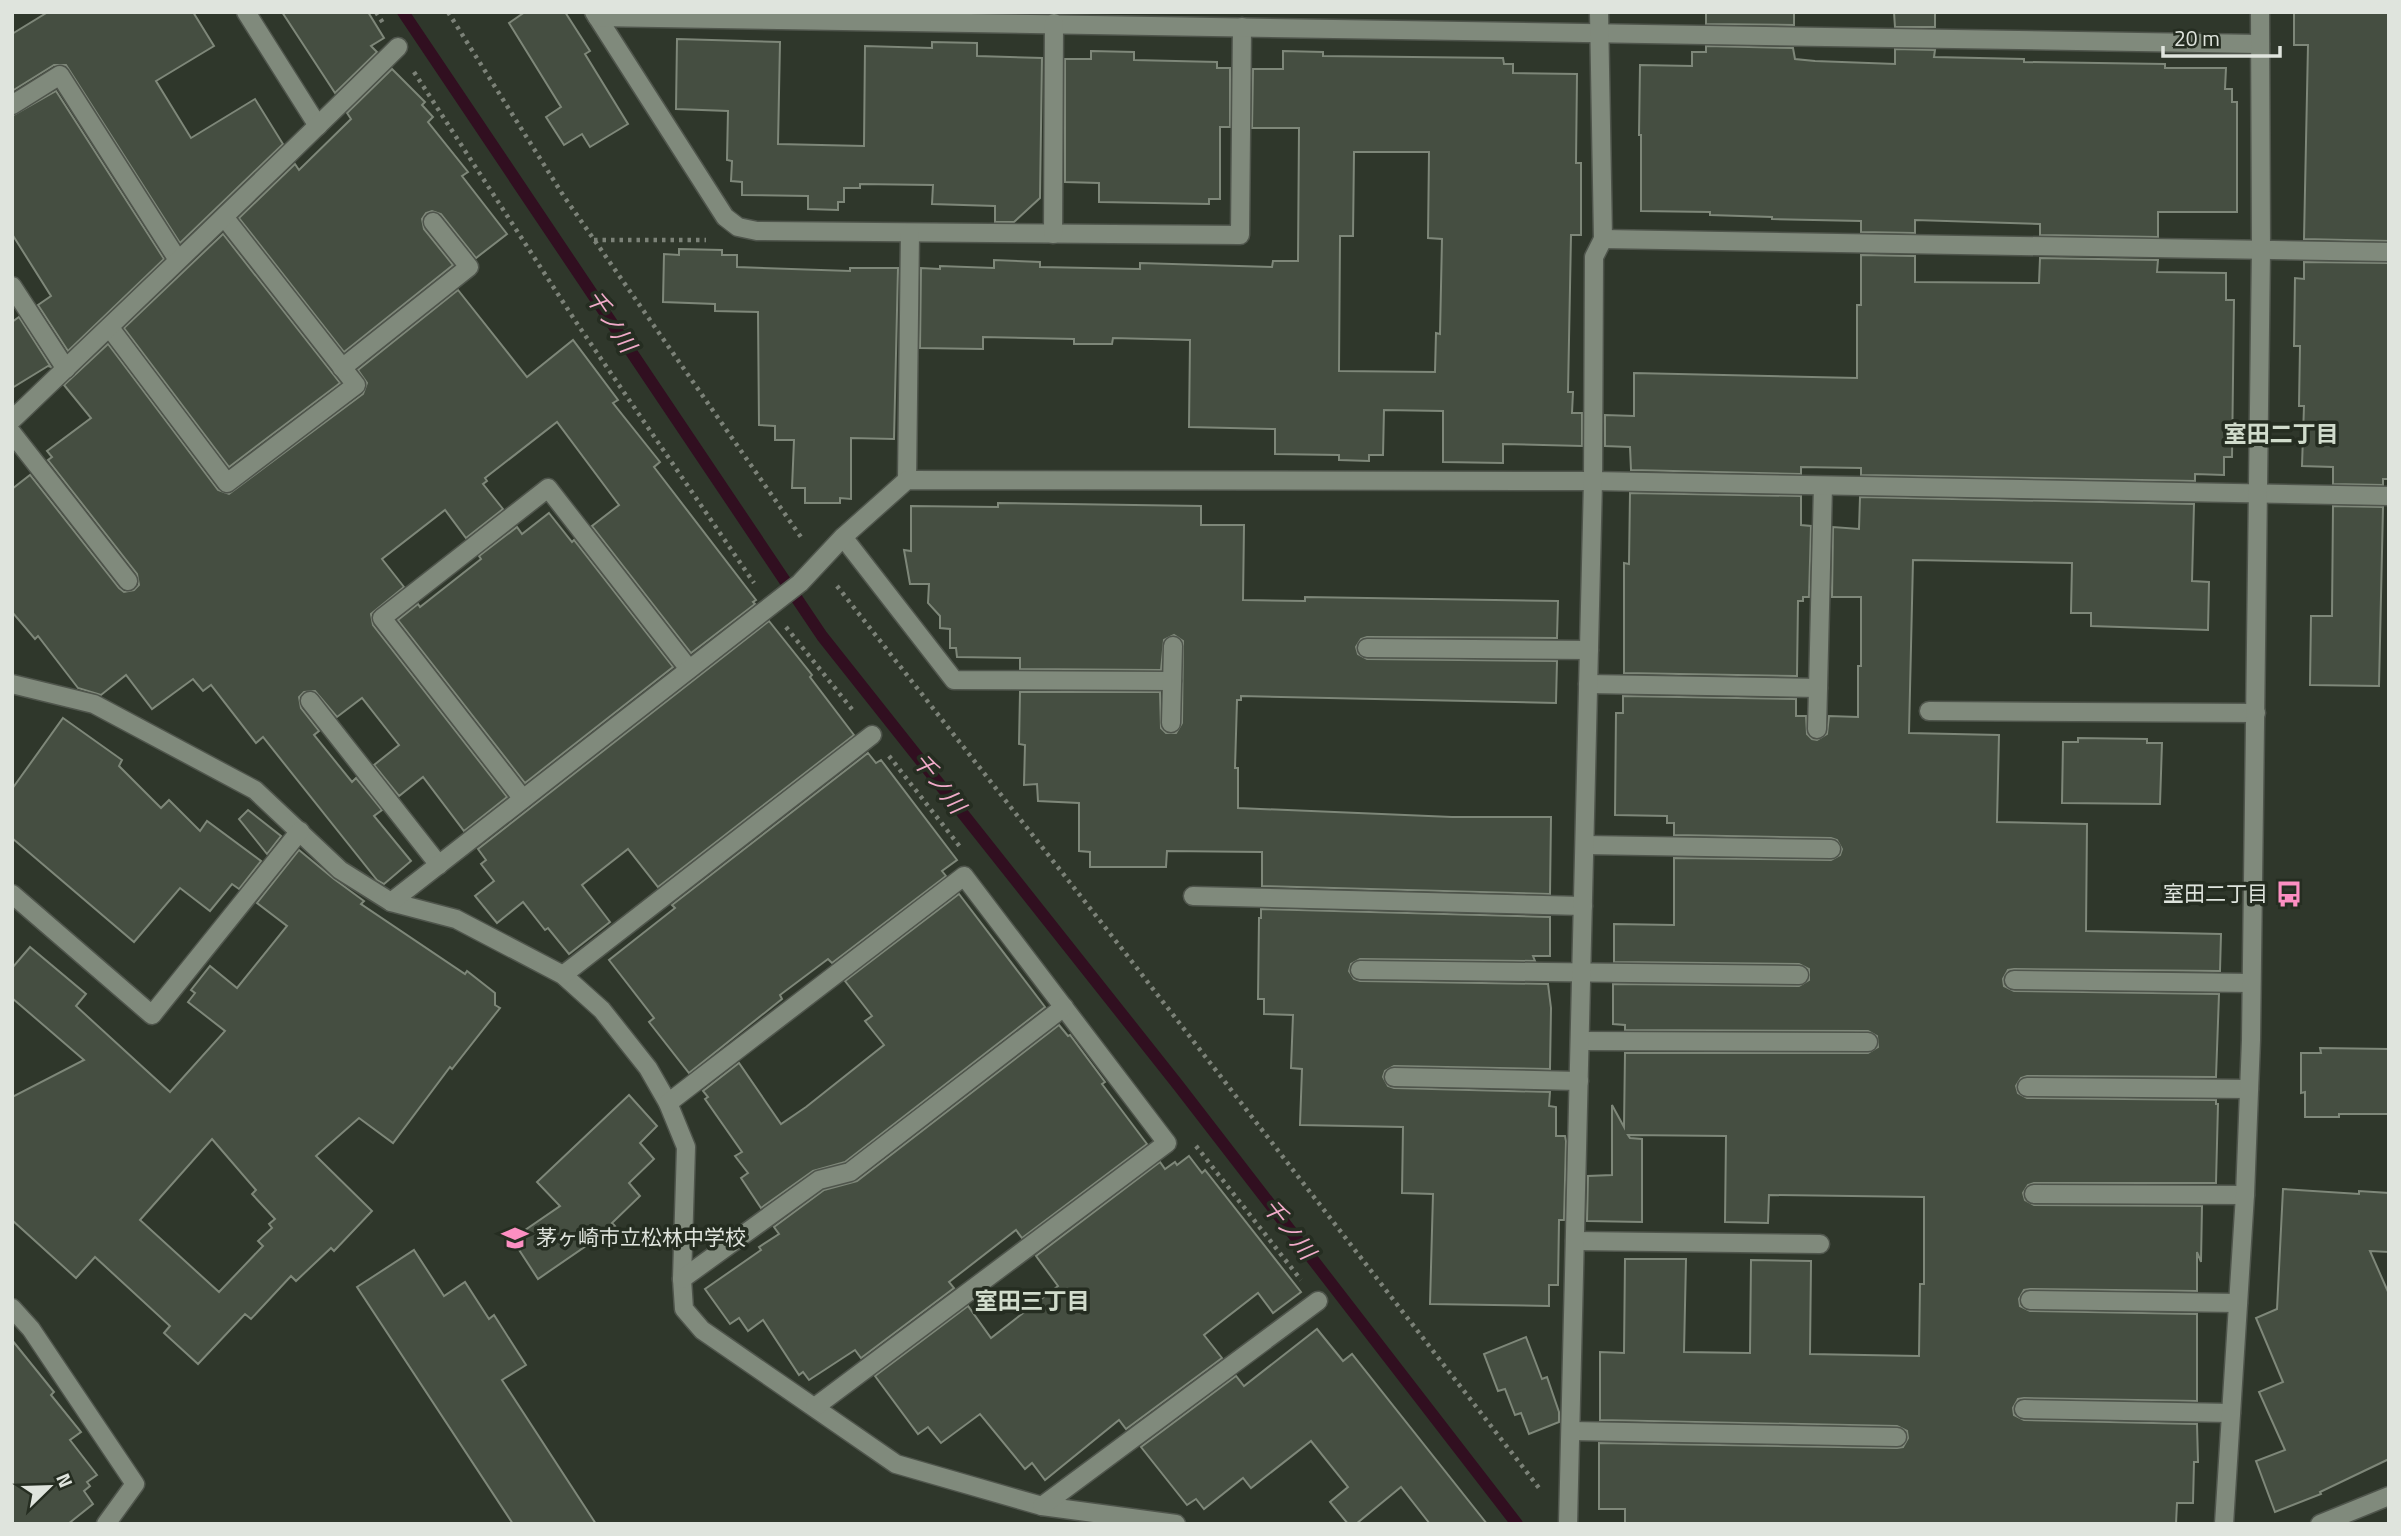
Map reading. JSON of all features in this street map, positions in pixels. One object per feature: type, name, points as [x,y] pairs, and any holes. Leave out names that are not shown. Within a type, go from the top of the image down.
[{"type":"street","points":[[246,12],[317,126]]},
{"type":"street","points":[[1568,1524],[1593,481],[1594,257],[1604,239],[1599,12]]},
{"type":"street","points":[[2224,1524],[2249,1089],[2259,495],[2260,12]]},
{"type":"street","points":[[596,15],[725,217],[738,227],[757,232],[1240,234],[1242,27]]},
{"type":"street","points":[[596,15],[996,17],[1054,23],[1121,18],[1242,27],[2260,44]]},
{"type":"street","points":[[1053,234],[1054,23]]},
{"type":"street","points":[[12,420],[225,218],[398,47]]},
{"type":"street","points":[[12,106],[60,75],[178,260]]},
{"type":"street","points":[[110,328],[227,483],[356,385],[225,218]]},
{"type":"street","points":[[342,368],[468,267],[433,222]]},
{"type":"street","points":[[906,480],[910,233]]},
{"type":"street","points":[[1604,239],[2389,252]]},
{"type":"street","points":[[12,286],[66,369]]},
{"type":"street","points":[[12,433],[128,580]]},
{"type":"street","points":[[391,902],[800,583],[843,537],[906,480],[1593,481],[2389,496]]},
{"type":"street","points":[[1816,729],[1823,486]]},
{"type":"street","points":[[523,799],[382,618],[548,488],[689,669]]},
{"type":"street","points":[[843,537],[954,680],[1172,681]]},
{"type":"street","points":[[1171,723],[1172,646]]},
{"type":"street","points":[[1367,648],[1589,650]]},
{"type":"street","points":[[12,684],[93,704],[255,790],[340,870],[391,902],[456,919],[563,975],[602,1010],[648,1068],[668,1103],[686,1147],[682,1279],[684,1309],[702,1330],[896,1464],[1042,1506],[1176,1524]]},
{"type":"street","points":[[1588,684],[1818,688]]},
{"type":"street","points":[[310,701],[439,864]]},
{"type":"street","points":[[1929,711],[2256,713]]},
{"type":"street","points":[[563,975],[872,735]]},
{"type":"street","points":[[12,894],[152,1015],[300,831]]},
{"type":"street","points":[[1585,845],[1831,849]]},
{"type":"street","points":[[668,1103],[964,876],[1167,1143],[815,1407]]},
{"type":"street","points":[[1193,896],[1583,906]]},
{"type":"street","points":[[1360,970],[1799,975]]},
{"type":"street","points":[[2014,979],[2251,984]]},
{"type":"street","points":[[682,1279],[819,1180],[850,1172],[1064,1007]]},
{"type":"street","points":[[1580,1041],[1868,1042]]},
{"type":"street","points":[[1394,1077],[1579,1081]]},
{"type":"street","points":[[2027,1087],[2249,1089]]},
{"type":"street","points":[[2034,1194],[2245,1195]]},
{"type":"street","points":[[1575,1241],[1820,1244]]},
{"type":"street","points":[[2030,1300],[2238,1303]]},
{"type":"street","points":[[1042,1506],[1318,1301]]},
{"type":"street","points":[[12,1308],[31,1329],[135,1484],[106,1524]]},
{"type":"street","points":[[2024,1409],[2231,1413]]},
{"type":"street","points":[[1571,1431],[1897,1437]]},
{"type":"street","points":[[2320,1524],[2387,1502]]},
{"type":"path","points":[[376,12],[576,322],[773,603],[967,855]]},
{"type":"path","points":[[448,12],[563,195],[818,562],[1111,934],[1541,1491]]},
{"type":"path","points":[[594,240],[721,240],[738,227]]},
{"type":"path","points":[[1190,1139],[1318,1301]]},
{"type":"building","points":[[48,12],[193,12],[214,46],[156,81],[191,138],[255,99],[283,144],[180,243],[66,65],[54,65],[12,91],[12,34]]},
{"type":"building","points":[[282,12],[368,12],[384,38],[371,46],[377,52],[335,93]]},
{"type":"building","points":[[525,12],[565,12],[590,51],[585,54],[628,124],[590,147],[582,134],[564,145],[546,117],[561,107],[509,23]]},
{"type":"building","points":[[1706,12],[1794,12],[1794,25],[1706,24]]},
{"type":"building","points":[[1894,12],[1935,12],[1935,27],[1895,27]]},
{"type":"building","points":[[2294,12],[2389,12],[2389,241],[2304,239],[2308,45],[2294,45]]},
{"type":"building","points":[[677,39],[780,42],[778,144],[864,146],[865,46],[932,48],[932,42],[977,43],[977,56],[1042,58],[1040,198],[1014,222],[995,222],[995,206],[932,204],[933,185],[860,184],[860,188],[844,188],[844,202],[838,202],[838,210],[808,209],[808,196],[742,195],[742,182],[731,181],[732,161],[727,160],[728,111],[676,109]]},
{"type":"building","points":[[1706,46],[1793,48],[1795,59],[1815,61],[1895,64],[1895,49],[1935,50],[1934,57],[2024,59],[2024,62],[2165,64],[2165,68],[2226,68],[2225,89],[2232,89],[2232,102],[2237,102],[2237,212],[2158,212],[2158,237],[2040,235],[2040,224],[1915,220],[1915,233],[1861,232],[1861,221],[1772,219],[1710,215],[1710,212],[1641,211],[1640,65],[1692,66],[1692,52],[1706,52]]},
{"type":"building","points":[[1091,51],[1134,52],[1134,60],[1217,62],[1217,68],[1230,68],[1230,127],[1220,127],[1220,199],[1209,199],[1209,204],[1099,202],[1099,183],[1065,182],[1065,59],[1091,59]]},
{"type":"building","points":[[1283,51],[1323,52],[1323,56],[1503,58],[1504,64],[1513,64],[1513,73],[1577,74],[1576,163],[1581,163],[1581,235],[1571,235],[1568,392],[1573,392],[1572,413],[1582,413],[1582,446],[1503,444],[1503,463],[1443,462],[1443,411],[1384,410],[1383,455],[1369,455],[1369,461],[1339,460],[1339,455],[1275,454],[1275,429],[1189,427],[1190,340],[1113,338],[1112,344],[1074,344],[1074,339],[983,337],[983,349],[920,348],[921,268],[994,268],[994,260],[1040,262],[1040,267],[1140,269],[1140,263],[1272,267],[1273,261],[1298,261],[1299,128],[1252,128],[1253,69],[1283,69]],"holes":[[[1354,152],[1429,152],[1428,238],[1442,239],[1440,334],[1436,333],[1435,372],[1339,371],[1340,236],[1353,236]]]},
{"type":"building","points":[[392,69],[425,102],[422,105],[433,117],[428,122],[468,172],[462,176],[507,234],[476,258],[441,214],[432,211],[426,213],[422,219],[424,229],[453,265],[344,352],[239,218],[295,164],[299,170],[351,119],[347,113]]},
{"type":"building","points":[[56,91],[164,259],[68,351],[38,305],[51,296],[12,234],[12,116]]},
{"type":"building","points":[[223,234],[340,383],[229,467],[124,328]]},
{"type":"building","points":[[679,249],[722,250],[722,255],[737,255],[737,267],[850,271],[850,268],[898,268],[894,439],[851,438],[851,499],[840,498],[840,503],[805,503],[805,488],[792,488],[794,440],[775,440],[775,426],[759,425],[758,312],[715,311],[715,304],[663,302],[664,254],[679,255]]},
{"type":"building","points":[[1861,255],[1915,256],[1915,282],[2039,283],[2040,258],[2158,260],[2157,272],[2226,273],[2226,300],[2234,300],[2232,457],[2224,457],[2224,475],[2195,474],[2195,481],[1861,475],[1861,468],[1801,467],[1801,474],[1631,470],[1630,447],[1605,446],[1605,415],[1634,416],[1634,373],[1857,378],[1857,305],[1861,305]]},
{"type":"building","points":[[2304,262],[2389,263],[2389,479],[2383,479],[2383,485],[2333,484],[2333,467],[2302,466],[2304,406],[2299,406],[2300,346],[2294,346],[2295,278],[2304,279]]},
{"type":"building","points":[[458,290],[527,377],[573,340],[618,400],[613,403],[660,462],[654,467],[756,600],[753,602],[755,604],[691,653],[592,526],[619,505],[557,422],[485,478],[487,481],[483,484],[503,509],[466,538],[445,510],[382,559],[404,587],[371,614],[373,625],[507,797],[464,831],[423,777],[399,796],[374,765],[399,745],[362,698],[337,717],[315,691],[304,692],[299,697],[301,708],[319,731],[314,735],[352,782],[356,778],[382,810],[374,816],[411,861],[384,884],[377,880],[263,737],[256,743],[211,685],[203,691],[193,679],[152,709],[126,675],[101,695],[78,688],[38,636],[35,639],[12,612],[12,489],[30,475],[119,588],[124,592],[134,590],[139,585],[137,574],[48,460],[52,457],[47,451],[91,418],[64,385],[108,344],[218,490],[229,494],[363,394],[367,383],[358,370]]},
{"type":"building","points":[[19,317],[51,367],[48,366],[12,388],[12,322]]},
{"type":"building","points":[[1630,493],[1801,496],[1801,525],[1811,526],[1809,597],[1798,601],[1797,676],[1624,673],[1624,563],[1629,564]]},
{"type":"building","points":[[1860,497],[2194,504],[2192,581],[2209,582],[2208,630],[2091,626],[2091,613],[2071,613],[2072,563],[1913,560],[1909,733],[1999,735],[1997,822],[2087,824],[2086,931],[2221,934],[2220,971],[2014,969],[2008,970],[2003,979],[2004,986],[2014,991],[2219,994],[2216,1077],[2027,1076],[2021,1078],[2016,1086],[2018,1093],[2027,1098],[2216,1100],[2218,1104],[2216,1183],[2034,1183],[2028,1185],[2023,1193],[2025,1200],[2034,1205],[2202,1206],[2201,1262],[2197,1252],[2197,1291],[2030,1289],[2024,1290],[2019,1299],[2020,1306],[2030,1311],[2197,1314],[2197,1401],[2024,1398],[2018,1399],[2013,1408],[2014,1415],[2024,1420],[2197,1424],[2198,1462],[2194,1462],[2193,1503],[2177,1503],[2176,1524],[1625,1524],[1625,1509],[1599,1509],[1599,1443],[1897,1448],[1903,1447],[1908,1438],[1907,1431],[1897,1426],[1600,1420],[1600,1352],[1624,1353],[1625,1259],[1686,1259],[1684,1352],[1750,1353],[1751,1260],[1811,1261],[1810,1354],[1919,1356],[1920,1284],[1924,1284],[1924,1197],[1769,1195],[1768,1223],[1725,1222],[1726,1136],[1628,1135],[1630,1138],[1642,1139],[1642,1222],[1587,1221],[1588,1176],[1612,1175],[1612,1105],[1624,1127],[1625,1053],[1868,1053],[1878,1047],[1877,1036],[1868,1031],[1625,1030],[1625,1025],[1613,1024],[1613,984],[1799,986],[1809,980],[1809,969],[1799,964],[1614,962],[1614,924],[1674,925],[1674,858],[1831,860],[1840,855],[1842,849],[1837,840],[1831,838],[1674,835],[1674,823],[1667,823],[1667,816],[1615,815],[1616,713],[1623,713],[1623,696],[1796,699],[1796,716],[1806,716],[1807,734],[1817,740],[1827,734],[1829,716],[1858,717],[1861,597],[1832,597],[1833,527],[1859,529]]},
{"type":"building","points":[[998,503],[1201,506],[1201,525],[1244,525],[1243,600],[1305,601],[1305,597],[1558,601],[1557,638],[1367,637],[1361,639],[1356,647],[1358,654],[1367,659],[1557,661],[1556,703],[1241,696],[1241,700],[1237,700],[1235,768],[1238,768],[1238,808],[1452,817],[1551,817],[1550,894],[1262,886],[1262,852],[1167,851],[1166,867],[1090,867],[1090,852],[1079,851],[1079,803],[1038,801],[1037,784],[1024,785],[1025,745],[1019,744],[1020,692],[1160,692],[1161,728],[1166,733],[1176,733],[1182,723],[1183,641],[1174,635],[1164,640],[1161,670],[1020,669],[1020,658],[957,657],[956,648],[950,648],[950,629],[940,628],[940,616],[928,603],[929,584],[910,584],[904,550],[911,551],[911,506],[998,507]]},
{"type":"building","points":[[2333,506],[2383,507],[2379,686],[2310,685],[2311,616],[2332,616]]},
{"type":"building","points":[[549,513],[572,542],[574,540],[673,667],[525,783],[398,620],[418,604],[420,607],[517,527],[522,534]]},
{"type":"building","points":[[769,621],[812,675],[810,677],[854,735],[658,887],[628,849],[582,885],[610,922],[569,954],[523,902],[497,923],[475,896],[494,881],[481,864],[486,860],[478,849]]},
{"type":"building","points":[[63,718],[122,760],[119,766],[161,808],[169,800],[200,831],[207,821],[261,861],[239,889],[232,884],[210,911],[180,888],[134,942],[12,838],[12,789]]},
{"type":"building","points":[[2078,738],[2147,739],[2147,743],[2162,743],[2160,804],[2062,803],[2063,742],[2078,742]]},
{"type":"building","points":[[868,753],[876,763],[881,760],[957,860],[942,871],[946,876],[832,963],[828,959],[780,995],[782,999],[689,1073],[649,1022],[654,1018],[609,960],[675,908],[672,905]]},
{"type":"building","points":[[248,810],[281,836],[267,854],[239,819]]},
{"type":"building","points":[[299,850],[364,901],[361,904],[465,974],[467,971],[495,993],[495,1005],[500,1008],[452,1069],[450,1067],[393,1143],[359,1118],[316,1156],[372,1211],[334,1251],[331,1248],[296,1281],[291,1276],[251,1319],[245,1314],[198,1364],[164,1333],[170,1326],[95,1257],[76,1278],[12,1220],[12,1097],[84,1060],[12,998],[12,968],[30,947],[86,994],[76,1006],[170,1092],[225,1031],[188,1002],[195,993],[191,990],[210,966],[237,988],[287,926],[257,903]],"holes":[[[212,1139],[256,1190],[252,1194],[275,1219],[269,1224],[272,1228],[258,1241],[263,1246],[219,1292],[140,1220]]]},
{"type":"building","points":[[959,894],[1045,1007],[845,1162],[813,1171],[761,1208],[741,1178],[748,1173],[735,1156],[742,1152],[705,1099],[708,1097],[703,1091],[739,1063],[781,1124],[806,1107],[884,1045],[865,1021],[872,1016],[845,981]]},
{"type":"building","points":[[1261,909],[1550,917],[1550,956],[1533,956],[1535,961],[1360,959],[1351,964],[1349,971],[1354,979],[1360,981],[1548,984],[1551,1008],[1550,1069],[1394,1066],[1385,1071],[1383,1077],[1388,1086],[1394,1088],[1550,1092],[1549,1106],[1556,1107],[1556,1136],[1565,1136],[1566,1141],[1564,1220],[1559,1220],[1558,1285],[1549,1285],[1549,1306],[1430,1304],[1433,1194],[1402,1193],[1403,1127],[1300,1125],[1302,1069],[1291,1068],[1293,1015],[1264,1014],[1264,999],[1258,999]]},
{"type":"building","points":[[1059,1025],[1070,1035],[1105,1082],[1102,1084],[1147,1144],[1022,1238],[1016,1230],[949,1282],[954,1288],[861,1358],[855,1350],[809,1380],[803,1372],[799,1375],[763,1320],[748,1331],[739,1318],[730,1324],[705,1289],[761,1250],[759,1247],[779,1234],[774,1227],[824,1190],[857,1181]]},
{"type":"building","points":[[2320,1048],[2389,1049],[2389,1114],[2305,1117],[2305,1092],[2301,1093],[2301,1053],[2321,1053]]},
{"type":"building","points":[[629,1095],[657,1126],[640,1143],[654,1159],[629,1183],[640,1196],[612,1223],[615,1226],[538,1279],[512,1239],[560,1206],[537,1182]]},
{"type":"building","points":[[1189,1156],[1202,1173],[1205,1170],[1301,1292],[1273,1313],[1258,1293],[1204,1335],[1222,1358],[1126,1429],[1119,1420],[1045,1480],[1032,1463],[1025,1469],[980,1414],[941,1443],[928,1427],[918,1434],[875,1376],[968,1306],[991,1338],[1058,1286],[1036,1256],[1160,1162],[1165,1169],[1175,1162],[1177,1165]]},
{"type":"building","points":[[2283,1189],[2359,1194],[2359,1191],[2389,1193],[2389,1252],[2370,1251],[2389,1294],[2389,1459],[2320,1492],[2321,1494],[2275,1512],[2256,1461],[2285,1450],[2259,1392],[2283,1382],[2256,1318],[2277,1309]]},
{"type":"building","points":[[414,1250],[444,1296],[465,1282],[489,1319],[494,1315],[526,1365],[502,1380],[596,1524],[513,1524],[357,1287]]},
{"type":"building","points":[[1317,1329],[1343,1361],[1352,1354],[1487,1524],[1430,1524],[1401,1487],[1356,1524],[1348,1524],[1330,1502],[1348,1487],[1311,1441],[1251,1488],[1243,1478],[1204,1509],[1196,1499],[1187,1505],[1141,1447],[1236,1376],[1244,1386]]},
{"type":"building","points":[[1526,1337],[1542,1379],[1547,1377],[1559,1412],[1559,1422],[1529,1434],[1521,1413],[1515,1415],[1505,1389],[1498,1391],[1484,1354]]},
{"type":"building","points":[[12,1340],[54,1392],[51,1395],[81,1432],[70,1440],[97,1475],[87,1482],[90,1486],[84,1491],[93,1504],[68,1524],[12,1524]]},
{"type":"waterway","name":"千ノ川","points":[[403,12],[822,636],[1178,1085],[1517,1524]]},
{"type":"place","name":"室田二丁目","points":[[2289,894]]},
{"type":"place","name":"茅ヶ崎市立松林中学校","points":[[515,1238]]},
{"type":"district","name":"室田二丁目","points":[[2281,434]]},
{"type":"district","name":"室田三丁目","points":[[1032,1301]]}]
